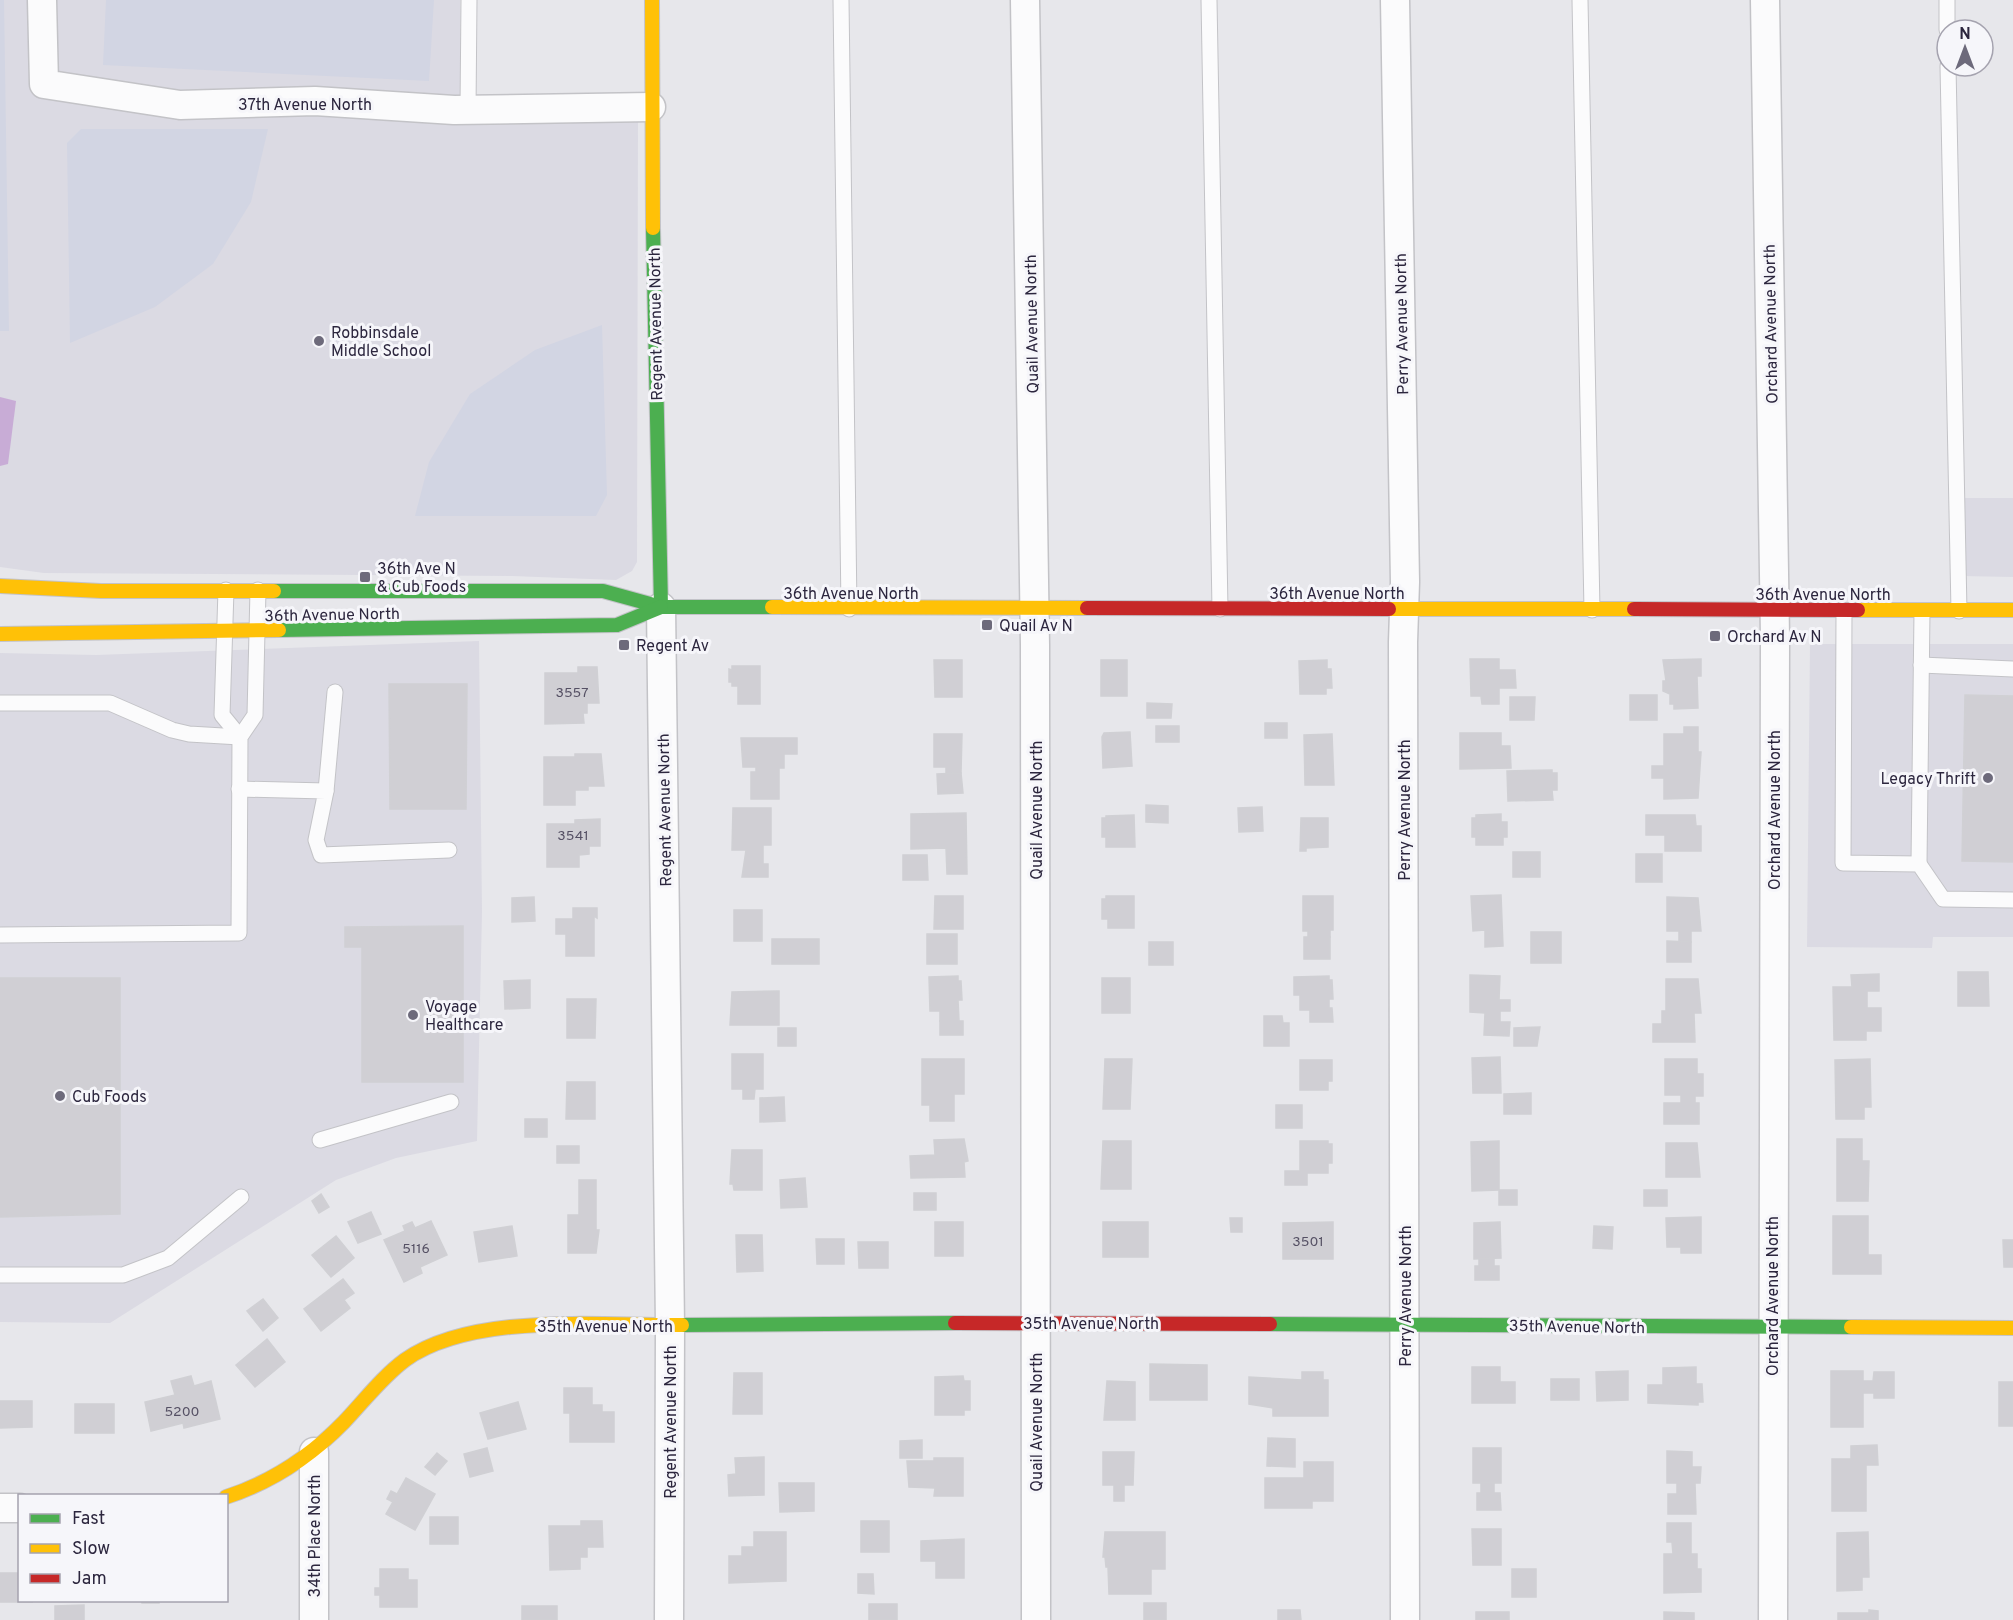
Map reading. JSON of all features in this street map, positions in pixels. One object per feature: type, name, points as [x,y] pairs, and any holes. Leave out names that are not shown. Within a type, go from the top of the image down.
[{"type":"street","name":"37th Avenue North","points":[[42,0],[44,84],[180,105],[315,101],[468,110],[651,107]]},
{"type":"street","name":"Regent Avenue North","points":[[652,0],[651,107],[661,608],[670,1326],[669,1620]]},
{"type":"street","name":"Quail Avenue North","points":[[1025,0],[1035,610],[1036,1620]]},
{"type":"street","name":"Perry Avenue North","points":[[1395,0],[1404,610],[1405,1620]]},
{"type":"street","name":"Orchard Avenue North","points":[[1765,0],[1774,611],[1773,1620]]},
{"type":"street","name":"36th Avenue North","points":[[0,586],[101,591],[603,591],[661,608],[2013,610]]},
{"type":"street","name":"36th Avenue North","points":[[0,634],[617,625],[661,608]]},
{"type":"street","name":"35th Avenue North","points":[[228,1496],[284,1473],[314,1452],[383,1378],[413,1355],[445,1338],[479,1329],[518,1326],[1036,1323],[2013,1328]]},
{"type":"street","name":"34th Place North","points":[[314,1452],[314,1620]]},
{"type":"street","points":[[0,1508],[18,1508]]},
{"type":"lane","points":[[468,110],[469,0]]},
{"type":"lane","points":[[841,0],[849,609]]},
{"type":"lane","points":[[1209,0],[1220,609]]},
{"type":"lane","points":[[1580,0],[1593,610]]},
{"type":"lane","points":[[1947,0],[1947,18]]},
{"type":"lane","points":[[1948,78],[1959,611]]},
{"type":"lane","points":[[226,590],[222,715],[240,737]]},
{"type":"lane","points":[[0,935],[239,933],[240,737],[255,715],[258,590]]},
{"type":"lane","points":[[1844,611],[1843,863],[1919,864]]},
{"type":"lane","points":[[1922,611],[1919,864],[1943,899],[2013,900]]},
{"type":"lane","points":[[1922,665],[2013,669]]},
{"type":"lane","points":[[335,692],[326,791],[316,840],[321,855],[448,850]]},
{"type":"lane","points":[[0,703],[110,704],[172,730],[189,734],[240,737]]},
{"type":"lane","points":[[238,789],[326,791]]},
{"type":"lane","points":[[320,1140],[451,1101]]},
{"type":"lane","points":[[0,1275],[123,1275],[168,1258],[241,1197]]},
{"type":"shaded area","name":"Robbinsdale Middle School","points":[[0,0],[460,0],[461,121],[638,118],[637,562],[632,571],[616,580],[512,576],[44,573],[0,567]]},
{"type":"shaded area","points":[[0,0],[4,0],[9,331],[0,331]]},
{"type":"shaded area","points":[[106,0],[434,0],[429,81],[103,65]]},
{"type":"shaded area","points":[[81,129],[268,129],[251,202],[213,264],[155,307],[70,343],[67,143]]},
{"type":"shaded area","points":[[602,325],[607,495],[596,516],[415,516],[429,462],[470,394],[535,350]]},
{"type":"shaded area","points":[[0,397],[16,401],[8,464],[0,466]]},
{"type":"shaded area","points":[[1962,498],[2013,498],[2013,577],[1961,576]]},
{"type":"shaded area","points":[[479,641],[482,912],[477,1141],[396,1158],[336,1180],[110,1323],[0,1322],[0,653],[96,655]]},
{"type":"shaded area","points":[[1810,644],[2013,644],[2013,937],[1933,937],[1932,948],[1807,947]]},
{"type":"building","points":[[1470,659],[1499,659],[1499,670],[1515,670],[1516,688],[1499,688],[1499,704],[1482,704],[1481,696],[1471,696]]},
{"type":"building","points":[[1701,659],[1701,676],[1697,676],[1698,708],[1674,709],[1674,704],[1670,704],[1670,694],[1663,691],[1663,681],[1666,681],[1663,660]]},
{"type":"building","points":[[934,660],[962,660],[962,697],[935,697]]},
{"type":"building","points":[[1101,660],[1127,660],[1127,696],[1101,696]]},
{"type":"building","points":[[1327,660],[1327,669],[1331,669],[1332,688],[1326,688],[1326,694],[1300,694],[1299,661]]},
{"type":"building","points":[[732,666],[760,666],[760,704],[738,704],[738,686],[732,686],[732,682],[729,682],[729,669],[732,670]]},
{"type":"building","points":[[578,667],[597,667],[599,703],[587,703],[587,713],[583,713],[584,723],[545,724],[545,673],[578,673]]},
{"type":"building","points":[[389,684],[467,684],[466,809],[390,809]]},
{"type":"building","points":[[1630,695],[1657,695],[1657,720],[1630,720]]},
{"type":"building","name":"Legacy Thrift","points":[[1965,695],[2013,696],[2013,862],[1962,861]]},
{"type":"building","points":[[1510,697],[1535,697],[1534,720],[1510,720]]},
{"type":"building","points":[[1147,703],[1172,704],[1171,718],[1147,718]]},
{"type":"building","points":[[1265,723],[1287,723],[1287,738],[1265,738]]},
{"type":"building","points":[[1156,726],[1179,726],[1179,742],[1156,742]]},
{"type":"building","points":[[1684,727],[1698,727],[1698,752],[1701,752],[1698,798],[1664,799],[1664,778],[1652,778],[1652,766],[1664,766],[1664,734],[1684,734]]},
{"type":"building","points":[[1130,732],[1132,766],[1103,768],[1102,737],[1104,733]]},
{"type":"building","points":[[1460,733],[1501,733],[1501,746],[1510,746],[1511,768],[1460,769]]},
{"type":"building","points":[[934,734],[962,734],[961,773],[946,773],[946,767],[934,767]]},
{"type":"building","points":[[1332,734],[1334,785],[1305,785],[1304,735]]},
{"type":"building","points":[[741,738],[797,738],[797,754],[784,754],[784,768],[779,768],[779,799],[751,799],[751,772],[756,772],[756,767],[743,767]]},
{"type":"building","points":[[575,754],[601,754],[604,786],[588,786],[588,790],[575,790],[575,805],[544,805],[544,757],[575,757]]},
{"type":"building","points":[[1552,770],[1552,773],[1557,773],[1557,790],[1552,790],[1553,800],[1508,801],[1507,771]]},
{"type":"building","points":[[961,773],[963,793],[938,794],[937,774]]},
{"type":"building","points":[[1146,805],[1168,806],[1168,823],[1146,822]]},
{"type":"building","points":[[1262,807],[1263,831],[1239,832],[1238,808]]},
{"type":"building","points":[[733,808],[771,808],[771,845],[763,845],[763,864],[768,864],[768,877],[742,877],[746,850],[732,850]]},
{"type":"building","points":[[966,813],[967,874],[947,874],[946,848],[911,849],[911,814]]},
{"type":"building","points":[[1501,814],[1501,822],[1507,822],[1507,837],[1503,837],[1503,845],[1476,845],[1476,837],[1472,837],[1472,818],[1476,818],[1476,815]]},
{"type":"building","points":[[1134,815],[1135,847],[1106,847],[1106,837],[1102,837],[1102,818]]},
{"type":"building","points":[[1646,815],[1695,815],[1696,826],[1701,826],[1701,851],[1665,851],[1665,835],[1646,835]]},
{"type":"building","points":[[1301,818],[1328,818],[1328,847],[1306,848],[1306,851],[1300,851]]},
{"type":"building","points":[[600,819],[600,846],[589,846],[589,854],[579,855],[579,867],[547,867],[547,824],[575,824],[575,820]]},
{"type":"building","points":[[1513,852],[1540,852],[1540,877],[1513,877]]},
{"type":"building","points":[[1636,854],[1662,854],[1662,882],[1636,882]]},
{"type":"building","points":[[903,855],[927,855],[928,880],[903,880]]},
{"type":"building","points":[[1501,895],[1503,946],[1485,947],[1485,930],[1473,931],[1471,896]]},
{"type":"building","points":[[935,896],[963,896],[963,929],[934,929]]},
{"type":"building","points":[[1106,896],[1134,896],[1134,928],[1108,928],[1108,919],[1102,919],[1102,899],[1106,899]]},
{"type":"building","points":[[1303,896],[1333,896],[1333,930],[1330,930],[1330,937],[1308,937],[1308,931],[1303,931]]},
{"type":"building","points":[[534,897],[535,921],[512,922],[512,898]]},
{"type":"building","points":[[1667,897],[1698,898],[1701,931],[1691,931],[1691,942],[1679,941],[1679,931],[1667,931]]},
{"type":"building","points":[[573,908],[597,908],[597,918],[594,916],[594,956],[566,956],[566,934],[556,934],[556,919],[573,919]]},
{"type":"building","points":[[734,910],[762,910],[762,941],[734,941]]},
{"type":"building","name":"Voyage Healthcare","points":[[463,926],[463,1082],[362,1082],[362,947],[345,947],[345,927]]},
{"type":"building","points":[[1531,932],[1561,932],[1561,963],[1531,963]]},
{"type":"building","points":[[927,934],[957,934],[957,964],[927,964]]},
{"type":"building","points":[[1304,937],[1330,937],[1330,959],[1304,959]]},
{"type":"building","points":[[772,939],[819,939],[819,964],[772,964]]},
{"type":"building","points":[[1667,941],[1691,942],[1691,962],[1667,962]]},
{"type":"building","points":[[1149,942],[1173,942],[1173,965],[1149,965]]},
{"type":"building","points":[[1958,972],[1988,972],[1989,1006],[1958,1006]]},
{"type":"building","points":[[1879,974],[1879,991],[1867,991],[1867,1008],[1881,1008],[1881,1031],[1866,1031],[1866,1040],[1834,1040],[1833,987],[1852,987],[1851,975]]},
{"type":"building","points":[[1470,975],[1500,976],[1499,1000],[1510,1000],[1510,1011],[1500,1011],[1500,1022],[1510,1022],[1509,1036],[1484,1035],[1485,1013],[1470,1012]]},
{"type":"building","points":[[958,976],[958,981],[961,981],[962,1000],[958,1000],[959,1021],[940,1021],[940,1011],[930,1011],[929,977]]},
{"type":"building","points":[[1329,976],[1329,980],[1332,980],[1333,999],[1329,999],[1329,1008],[1332,1008],[1333,1022],[1310,1022],[1310,1010],[1300,1010],[1300,995],[1294,995],[1294,977]]},
{"type":"building","name":"Cub Foods","points":[[0,978],[120,978],[120,1214],[0,1217]]},
{"type":"building","points":[[1102,978],[1130,978],[1130,1013],[1102,1013]]},
{"type":"building","points":[[1666,979],[1698,979],[1701,1013],[1694,1013],[1695,1042],[1653,1042],[1653,1024],[1662,1024],[1662,1011],[1666,1011]]},
{"type":"building","points":[[530,980],[530,1008],[505,1009],[504,981]]},
{"type":"building","points":[[779,991],[779,1025],[730,1025],[732,992]]},
{"type":"building","points":[[567,999],[596,999],[595,1038],[567,1038]]},
{"type":"building","points":[[1264,1016],[1282,1016],[1283,1023],[1289,1023],[1289,1046],[1264,1046]]},
{"type":"building","points":[[940,1021],[963,1021],[963,1035],[940,1035]]},
{"type":"building","points":[[1540,1027],[1537,1046],[1514,1046],[1514,1028]]},
{"type":"building","points":[[778,1028],[796,1028],[796,1046],[778,1046]]},
{"type":"building","points":[[732,1054],[763,1054],[763,1089],[755,1089],[754,1099],[743,1099],[743,1089],[732,1089]]},
{"type":"building","points":[[1500,1057],[1501,1093],[1473,1093],[1472,1058]]},
{"type":"building","points":[[922,1059],[964,1059],[964,1094],[954,1094],[954,1121],[930,1121],[930,1105],[922,1105]]},
{"type":"building","points":[[1105,1059],[1132,1059],[1130,1109],[1103,1109]]},
{"type":"building","points":[[1665,1059],[1697,1059],[1697,1074],[1703,1074],[1703,1096],[1695,1096],[1695,1103],[1681,1103],[1681,1095],[1665,1095]]},
{"type":"building","points":[[1870,1059],[1871,1107],[1864,1107],[1864,1119],[1836,1119],[1835,1060]]},
{"type":"building","points":[[1300,1060],[1332,1060],[1332,1081],[1328,1081],[1328,1090],[1300,1090]]},
{"type":"building","points":[[567,1082],[595,1082],[595,1119],[566,1119]]},
{"type":"building","points":[[1531,1093],[1531,1114],[1504,1114],[1504,1094]]},
{"type":"building","points":[[784,1097],[785,1121],[760,1122],[760,1098]]},
{"type":"building","points":[[1664,1103],[1699,1103],[1699,1124],[1664,1124]]},
{"type":"building","points":[[1276,1105],[1302,1105],[1302,1128],[1276,1128]]},
{"type":"building","points":[[525,1119],[547,1119],[547,1137],[525,1137]]},
{"type":"building","points":[[964,1139],[968,1161],[964,1162],[965,1177],[911,1178],[910,1156],[935,1155],[934,1140]]},
{"type":"building","points":[[1837,1139],[1862,1139],[1862,1161],[1869,1161],[1868,1201],[1837,1201]]},
{"type":"building","points":[[1103,1141],[1131,1141],[1131,1189],[1101,1189]]},
{"type":"building","points":[[1300,1141],[1328,1141],[1328,1144],[1332,1144],[1332,1163],[1328,1163],[1328,1173],[1307,1173],[1307,1185],[1285,1185],[1285,1171],[1300,1171]]},
{"type":"building","points":[[1499,1141],[1499,1190],[1472,1191],[1471,1142]]},
{"type":"building","points":[[1666,1143],[1697,1143],[1700,1177],[1666,1177]]},
{"type":"building","points":[[557,1146],[579,1146],[579,1163],[557,1163]]},
{"type":"building","points":[[732,1150],[762,1150],[762,1190],[734,1190],[733,1184],[730,1184]]},
{"type":"building","points":[[805,1178],[807,1207],[781,1208],[780,1180]]},
{"type":"building","points":[[579,1180],[596,1180],[596,1230],[599,1230],[596,1253],[568,1253],[568,1215],[579,1215]]},
{"type":"building","points":[[1499,1190],[1517,1190],[1517,1205],[1499,1205]]},
{"type":"building","points":[[1644,1190],[1667,1190],[1667,1206],[1644,1206]]},
{"type":"building","points":[[914,1193],[936,1193],[936,1210],[914,1210]]},
{"type":"building","points":[[321,1194],[329,1207],[319,1213],[312,1201]]},
{"type":"building","points":[[371,1212],[381,1234],[358,1243],[348,1222]]},
{"type":"building","points":[[1833,1216],[1868,1216],[1868,1255],[1881,1255],[1881,1274],[1833,1274]]},
{"type":"building","points":[[1701,1217],[1701,1253],[1681,1253],[1681,1247],[1667,1247],[1666,1218]]},
{"type":"building","points":[[1230,1218],[1242,1218],[1242,1232],[1231,1232]]},
{"type":"building","points":[[431,1221],[447,1255],[420,1267],[422,1273],[404,1282],[384,1240],[405,1231],[403,1226],[412,1222],[415,1228]]},
{"type":"building","points":[[935,1222],[963,1222],[963,1256],[935,1256]]},
{"type":"building","points":[[1103,1222],[1148,1222],[1148,1257],[1103,1257]]},
{"type":"building","points":[[1333,1222],[1333,1259],[1283,1259],[1283,1223]]},
{"type":"building","points":[[1500,1222],[1501,1258],[1474,1259],[1474,1223]]},
{"type":"building","points":[[512,1226],[517,1256],[479,1262],[474,1232]]},
{"type":"building","points":[[1594,1226],[1613,1227],[1612,1249],[1593,1248]]},
{"type":"building","points":[[736,1235],[762,1235],[763,1271],[737,1272]]},
{"type":"building","points":[[336,1236],[354,1258],[331,1277],[312,1255]]},
{"type":"building","points":[[816,1239],[844,1239],[844,1264],[817,1264]]},
{"type":"building","points":[[2003,1240],[2013,1240],[2013,1267],[2004,1267]]},
{"type":"building","points":[[858,1242],[888,1242],[888,1268],[859,1268]]},
{"type":"building","points":[[1479,1259],[1494,1259],[1494,1266],[1499,1266],[1499,1280],[1475,1280],[1475,1266],[1479,1266]]},
{"type":"building","points":[[343,1279],[354,1293],[344,1300],[350,1308],[321,1331],[304,1309]]},
{"type":"building","points":[[263,1299],[278,1318],[263,1331],[247,1311]]},
{"type":"building","points":[[267,1339],[285,1362],[255,1387],[236,1365]]},
{"type":"building","points":[[1150,1364],[1207,1365],[1207,1400],[1150,1400]]},
{"type":"building","points":[[1472,1367],[1500,1367],[1500,1382],[1515,1382],[1515,1403],[1472,1403]]},
{"type":"building","points":[[1696,1367],[1696,1384],[1702,1384],[1703,1402],[1698,1402],[1698,1405],[1648,1403],[1648,1385],[1663,1385],[1663,1368]]},
{"type":"building","points":[[1628,1371],[1628,1400],[1597,1401],[1596,1372]]},
{"type":"building","points":[[1831,1371],[1863,1371],[1863,1381],[1873,1381],[1874,1372],[1894,1372],[1894,1398],[1874,1398],[1874,1393],[1863,1393],[1863,1427],[1831,1427]]},
{"type":"building","points":[[1302,1372],[1323,1372],[1323,1380],[1328,1380],[1328,1416],[1273,1416],[1273,1408],[1249,1404],[1249,1377],[1302,1380]]},
{"type":"building","points":[[734,1373],[762,1373],[762,1414],[733,1414]]},
{"type":"building","points":[[191,1376],[194,1386],[211,1381],[220,1419],[184,1428],[183,1423],[151,1431],[145,1402],[175,1395],[171,1381]]},
{"type":"building","points":[[963,1376],[964,1381],[970,1381],[970,1410],[964,1410],[964,1415],[935,1415],[935,1377]]},
{"type":"building","points":[[1551,1379],[1579,1379],[1579,1400],[1551,1400]]},
{"type":"building","points":[[1107,1381],[1135,1382],[1135,1420],[1104,1420]]},
{"type":"building","points":[[1999,1382],[2013,1382],[2013,1426],[1999,1426]]},
{"type":"building","points":[[564,1388],[592,1388],[592,1405],[602,1405],[602,1412],[614,1412],[614,1442],[570,1442],[570,1413],[564,1413]]},
{"type":"building","points":[[0,1401],[32,1401],[32,1427],[0,1428]]},
{"type":"building","points":[[518,1402],[526,1429],[488,1439],[480,1413]]},
{"type":"building","points":[[75,1404],[114,1404],[114,1433],[75,1433]]},
{"type":"building","points":[[1268,1438],[1295,1439],[1295,1467],[1267,1466]]},
{"type":"building","points":[[922,1440],[922,1458],[900,1458],[900,1441]]},
{"type":"building","points":[[1877,1445],[1878,1465],[1866,1465],[1866,1511],[1832,1511],[1832,1459],[1851,1459],[1851,1446]]},
{"type":"building","points":[[487,1448],[493,1471],[470,1477],[464,1454]]},
{"type":"building","points":[[1473,1448],[1501,1448],[1501,1483],[1473,1483]]},
{"type":"building","points":[[1667,1451],[1692,1452],[1692,1467],[1701,1467],[1700,1483],[1667,1483]]},
{"type":"building","points":[[1103,1452],[1134,1452],[1133,1485],[1124,1485],[1124,1501],[1114,1501],[1114,1485],[1103,1485]]},
{"type":"building","points":[[437,1453],[447,1461],[435,1475],[425,1467]]},
{"type":"building","points":[[764,1457],[764,1495],[729,1496],[728,1475],[736,1474],[735,1458]]},
{"type":"building","points":[[934,1458],[963,1458],[963,1496],[934,1496],[935,1488],[909,1487],[907,1461],[934,1461]]},
{"type":"building","points":[[1304,1462],[1333,1462],[1333,1501],[1312,1501],[1312,1508],[1265,1508],[1265,1478],[1304,1478]]},
{"type":"building","points":[[406,1478],[435,1494],[415,1530],[386,1514],[393,1502],[387,1499],[391,1491],[397,1494]]},
{"type":"building","points":[[779,1483],[814,1483],[814,1511],[780,1512]]},
{"type":"building","points":[[1481,1483],[1494,1483],[1494,1493],[1500,1493],[1501,1510],[1477,1510],[1477,1493],[1481,1493]]},
{"type":"building","points":[[1677,1483],[1695,1483],[1696,1514],[1668,1514],[1668,1494],[1677,1494]]},
{"type":"building","points":[[430,1517],[458,1517],[458,1544],[430,1544]]},
{"type":"building","points":[[581,1521],[602,1521],[603,1547],[587,1547],[587,1557],[580,1557],[580,1569],[550,1570],[549,1526],[581,1526]]},
{"type":"building","points":[[861,1521],[889,1521],[889,1552],[861,1552]]},
{"type":"building","points":[[1667,1523],[1691,1523],[1691,1554],[1673,1554],[1672,1542],[1667,1542]]},
{"type":"building","points":[[1472,1529],[1501,1529],[1501,1565],[1473,1565]]},
{"type":"building","points":[[754,1532],[786,1532],[786,1581],[729,1583],[729,1556],[742,1556],[742,1547],[754,1547]]},
{"type":"building","points":[[1105,1532],[1165,1532],[1165,1569],[1151,1569],[1151,1594],[1109,1594],[1108,1567],[1103,1557]]},
{"type":"building","points":[[1868,1532],[1869,1577],[1862,1577],[1862,1590],[1837,1591],[1837,1533]]},
{"type":"building","points":[[964,1539],[964,1578],[936,1578],[936,1561],[921,1561],[921,1541]]},
{"type":"building","points":[[1664,1554],[1697,1554],[1697,1569],[1701,1569],[1701,1592],[1664,1593]]},
{"type":"building","points":[[380,1569],[408,1569],[408,1580],[417,1580],[417,1607],[380,1607],[380,1595],[375,1595],[375,1588],[380,1588]]},
{"type":"building","points":[[1512,1569],[1536,1569],[1536,1597],[1512,1597]]},
{"type":"building","points":[[0,1573],[18,1573],[18,1602],[0,1602]]},
{"type":"building","points":[[858,1574],[873,1574],[874,1594],[858,1593]]},
{"type":"building","points":[[1144,1603],[1166,1603],[1166,1620],[1144,1620]]},
{"type":"building","points":[[869,1604],[897,1604],[897,1620],[869,1620]]},
{"type":"building","points":[[84,1605],[84,1620],[55,1620],[55,1606]]},
{"type":"building","points":[[522,1606],[557,1606],[557,1620],[522,1620]]},
{"type":"building","points":[[1278,1610],[1300,1610],[1301,1620],[1278,1620]]},
{"type":"building","points":[[1869,1610],[1878,1611],[1878,1620],[1838,1620],[1838,1613],[1869,1613]]},
{"type":"building","points":[[1476,1612],[1509,1612],[1509,1620],[1476,1620]]},
{"type":"building","points":[[1664,1612],[1694,1613],[1694,1620],[1664,1620]]},
{"type":"traffic: fast","points":[[653,228],[661,607]]},
{"type":"traffic: fast","points":[[274,591],[603,591],[661,607],[772,607]]},
{"type":"traffic: fast","points":[[279,630],[617,625],[661,607]]},
{"type":"traffic: fast","points":[[682,1325],[955,1323]]},
{"type":"traffic: fast","points":[[1270,1324],[1851,1327]]},
{"type":"traffic: slow","points":[[652,0],[653,228]]},
{"type":"traffic: slow","points":[[0,586],[101,591],[274,591]]},
{"type":"traffic: slow","points":[[772,607],[1087,608]]},
{"type":"traffic: slow","points":[[1389,609],[1634,609]]},
{"type":"traffic: slow","points":[[1858,610],[2013,610]]},
{"type":"traffic: slow","points":[[0,634],[279,630]]},
{"type":"traffic: slow","points":[[228,1496],[275,1476],[304,1457],[331,1435],[405,1360],[433,1345],[466,1334],[501,1328],[577,1324],[682,1325]]},
{"type":"traffic: slow","points":[[1851,1327],[2013,1328]]},
{"type":"traffic: jam","points":[[1087,608],[1389,609]]},
{"type":"traffic: jam","points":[[1634,609],[1858,610]]},
{"type":"traffic: jam","points":[[955,1323],[1270,1324]]},
{"type":"place","name":"Robbinsdale Middle School","points":[[319,341]]},
{"type":"place","name":"36th Ave N & Cub Foods","points":[[365,577]]},
{"type":"place","name":"Quail Av N","points":[[987,625]]},
{"type":"place","name":"Orchard Av N","points":[[1715,636]]},
{"type":"place","name":"Regent Av","points":[[624,645]]},
{"type":"place","name":"Legacy Thrift","points":[[1988,778]]},
{"type":"place","name":"Voyage Healthcare","points":[[413,1015]]},
{"type":"place","name":"Cub Foods","points":[[60,1096]]}]
